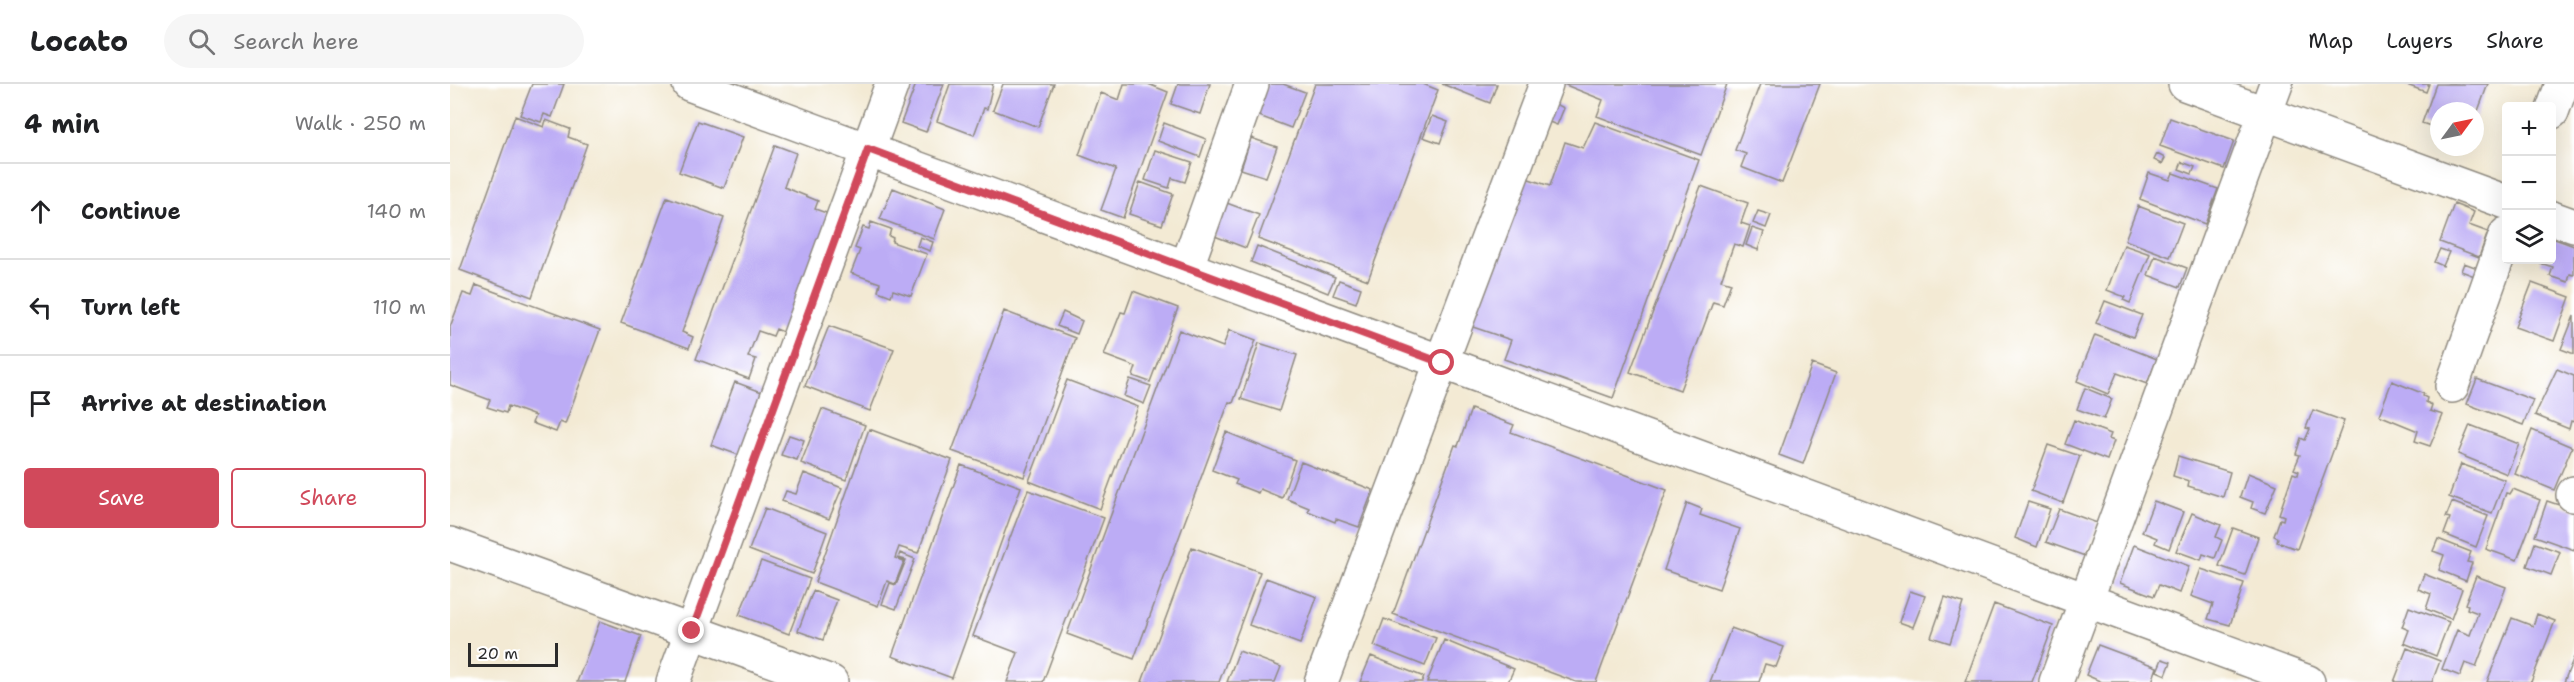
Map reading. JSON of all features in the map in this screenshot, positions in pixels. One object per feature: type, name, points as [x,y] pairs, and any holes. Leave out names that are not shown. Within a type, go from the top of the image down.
[{"type":"street","points":[[689,84],[2308,682]]},
{"type":"street","points":[[673,682],[892,84]]},
{"type":"street","points":[[1186,269],[1252,84]]},
{"type":"street","points":[[1321,682],[1546,84]]},
{"type":"street","points":[[2185,84],[2270,98],[2502,199]]},
{"type":"street","points":[[2556,102],[2562,84]]},
{"type":"street","points":[[2056,682],[2270,98]]},
{"type":"street","points":[[2556,219],[2574,226]]},
{"type":"street","points":[[2452,386],[2502,245]]},
{"type":"street","points":[[450,544],[831,682]]},
{"type":"building","points":[[532,84],[564,84],[552,117],[544,114],[541,122],[520,115]]},
{"type":"building","points":[[916,84],[944,84],[926,132],[901,123]]},
{"type":"building","points":[[950,84],[993,84],[987,109],[984,108],[974,135],[937,121]]},
{"type":"building","points":[[1003,84],[1054,84],[1038,127],[993,110]]},
{"type":"building","points":[[1124,84],[1148,84],[1168,92],[1123,218],[1101,210],[1116,169],[1079,155],[1101,93],[1119,100]]},
{"type":"building","points":[[1178,84],[1210,84],[1200,114],[1171,104]]},
{"type":"building","points":[[1266,84],[1283,84],[1305,92],[1291,128],[1254,114]]},
{"type":"building","points":[[1315,84],[1423,84],[1438,90],[1368,280],[1258,239]]},
{"type":"building","points":[[1442,84],[1497,84],[1490,103]]},
{"type":"building","points":[[1563,84],[1727,84],[1701,155],[1597,116],[1603,100]]},
{"type":"building","points":[[1760,84],[1820,84],[1782,183],[1741,167],[1746,154],[1735,150]]},
{"type":"building","points":[[2404,84],[2429,84],[2426,92]]},
{"type":"building","points":[[2436,84],[2488,84],[2481,102],[2430,102],[2430,126],[2422,123]]},
{"type":"building","points":[[1552,102],[1564,108],[1557,125],[1544,120]]},
{"type":"building","points":[[515,116],[544,127],[546,120],[570,129],[568,137],[587,144],[532,297],[460,270]]},
{"type":"building","points":[[1432,116],[1448,122],[1440,143],[1423,137]]},
{"type":"building","points":[[2170,118],[2234,141],[2224,169],[2160,146]]},
{"type":"building","points":[[698,121],[743,137],[724,188],[679,172]]},
{"type":"building","points":[[1595,122],[1699,160],[1613,398],[1504,359],[1511,340],[1470,326],[1526,178],[1550,186],[1565,142],[1583,148]]},
{"type":"building","points":[[1164,123],[1206,139],[1200,157],[1158,141]]},
{"type":"building","points":[[1251,138],[1277,147],[1266,177],[1241,169]]},
{"type":"building","points":[[775,145],[796,153],[784,187],[818,201],[815,209],[832,215],[788,334],[776,329],[773,336],[758,331],[748,357],[756,359],[749,379],[696,359]]},
{"type":"building","points":[[1155,150],[1192,162],[1185,182],[1172,178],[1169,188],[1145,180]]},
{"type":"building","points":[[2157,154],[2165,158],[2162,164],[2154,160]]},
{"type":"building","points":[[2182,162],[2195,167],[2192,174],[2179,169]]},
{"type":"building","points":[[2149,173],[2170,180],[2173,173],[2218,189],[2205,224],[2140,199]]},
{"type":"building","points":[[1140,182],[1173,194],[1162,225],[1129,214]]},
{"type":"building","points":[[1701,186],[1748,203],[1741,223],[1750,226],[1743,247],[1734,244],[1721,280],[1731,283],[1723,305],[1713,302],[1680,390],[1630,372]]},
{"type":"building","points":[[893,188],[945,209],[934,239],[880,219]]},
{"type":"building","points":[[667,197],[724,218],[682,332],[693,337],[689,348],[621,323]]},
{"type":"building","points":[[1224,202],[1259,215],[1246,248],[1212,235]]},
{"type":"building","points":[[2454,204],[2474,212],[2469,225],[2488,232],[2479,257],[2440,242]]},
{"type":"building","points":[[2138,206],[2183,223],[2170,257],[2125,240]]},
{"type":"building","points":[[1758,211],[1771,215],[1766,228],[1753,223]]},
{"type":"building","points":[[871,222],[891,229],[889,236],[893,238],[892,242],[927,254],[911,296],[893,290],[891,296],[878,291],[880,283],[851,273],[860,250],[855,248],[863,227],[869,229]]},
{"type":"building","points":[[1752,228],[1764,232],[1758,250],[1746,245]]},
{"type":"building","points":[[920,237],[933,242],[930,251],[917,246]]},
{"type":"building","points":[[2556,239],[2574,246],[2574,275],[2570,274],[2568,282],[2550,276],[2553,267],[2543,264],[2556,264]]},
{"type":"building","points":[[2124,245],[2150,254],[2130,303],[2123,300],[2125,297],[2107,290]]},
{"type":"building","points":[[1257,246],[1335,277],[1328,293],[1251,262]]},
{"type":"building","points":[[2440,249],[2449,252],[2443,266],[2434,262]]},
{"type":"building","points":[[2155,256],[2187,268],[2180,287],[2148,275]]},
{"type":"building","points":[[2464,263],[2483,270],[2480,278],[2461,271]]},
{"type":"building","points":[[1339,280],[1361,288],[1356,303],[1333,295]]},
{"type":"building","points":[[2532,283],[2570,297],[2554,341],[2515,327]]},
{"type":"building","points":[[476,285],[600,330],[565,424],[560,422],[556,432],[532,423],[535,416],[508,406],[506,413],[487,407],[490,400],[450,385],[450,327],[463,293],[472,296]]},
{"type":"building","points":[[1133,291],[1178,308],[1150,382],[1133,376],[1136,367],[1104,355],[1121,312],[1125,313]]},
{"type":"building","points":[[2105,301],[2142,315],[2133,337],[2096,323]]},
{"type":"building","points":[[1004,311],[1075,338],[1024,477],[952,451]]},
{"type":"building","points":[[1063,312],[1082,321],[1077,334],[1057,326]]},
{"type":"building","points":[[2574,316],[2574,354],[2561,349]]},
{"type":"building","points":[[829,326],[894,349],[870,411],[805,386]]},
{"type":"building","points":[[1179,330],[1223,347],[1229,330],[1256,340],[1233,403],[1229,402],[1134,659],[1067,634]]},
{"type":"building","points":[[2095,335],[2157,359],[2147,384],[2117,373],[2108,394],[2077,381]]},
{"type":"building","points":[[1259,343],[1297,355],[1279,411],[1241,399]]},
{"type":"building","points":[[1812,364],[1836,373],[1803,464],[1779,455]]},
{"type":"building","points":[[2557,369],[2574,376],[2574,422],[2571,421],[2569,429],[2535,415]]},
{"type":"building","points":[[1130,379],[1151,386],[1144,404],[1124,396]]},
{"type":"building","points":[[2477,379],[2533,400],[2523,425],[2467,404]]},
{"type":"building","points":[[1067,380],[1138,407],[1100,509],[1029,481]]},
{"type":"building","points":[[2392,381],[2424,394],[2423,396],[2427,398],[2426,402],[2432,405],[2430,411],[2443,415],[2430,446],[2415,441],[2418,431],[2379,415]]},
{"type":"building","points":[[735,382],[767,394],[744,457],[711,445]]},
{"type":"building","points":[[2085,388],[2112,399],[2104,419],[2077,409]]},
{"type":"building","points":[[822,409],[865,425],[846,480],[801,463]]},
{"type":"building","points":[[1471,409],[1514,425],[1511,432],[1667,490],[1596,682],[1576,682],[1393,614],[1455,445],[1458,446]]},
{"type":"building","points":[[2313,410],[2344,421],[2297,549],[2277,542],[2278,538],[2274,536],[2280,519],[2283,520],[2284,516],[2279,514],[2293,473],[2298,475],[2299,471],[2294,469],[2300,455],[2296,454],[2301,438],[2305,440],[2310,429],[2306,428]]},
{"type":"building","points":[[2074,420],[2111,434],[2109,439],[2114,441],[2107,460],[2065,444]]},
{"type":"building","points":[[2470,425],[2519,444],[2507,474],[2458,454]]},
{"type":"building","points":[[869,429],[952,460],[918,553],[899,547],[895,558],[904,561],[895,584],[887,581],[878,606],[815,582]]},
{"type":"building","points":[[2532,430],[2572,447],[2554,490],[2515,474]]},
{"type":"building","points":[[1226,432],[1295,460],[1282,498],[1260,489],[1258,493],[1235,484],[1237,480],[1212,470]]},
{"type":"building","points":[[789,435],[804,440],[797,460],[781,455]]},
{"type":"building","points":[[2048,445],[2080,456],[2063,503],[2031,491]]},
{"type":"building","points":[[2178,456],[2230,472],[2223,497],[2188,486],[2189,481],[2173,476]]},
{"type":"building","points":[[1301,462],[1373,490],[1359,527],[1336,519],[1335,522],[1287,499]]},
{"type":"building","points":[[2461,464],[2505,480],[2492,513],[2449,497]]},
{"type":"building","points":[[961,465],[1021,487],[952,678],[892,656]]},
{"type":"building","points":[[804,473],[842,488],[829,519],[782,501],[786,491],[796,494]]},
{"type":"building","points":[[2248,473],[2277,485],[2265,513],[2251,508],[2253,502],[2240,497]]},
{"type":"building","points":[[2513,489],[2540,500],[2517,560],[2486,549],[2506,493],[2510,494]]},
{"type":"building","points":[[1028,490],[1104,518],[1043,682],[1007,682],[1018,653],[973,636]]},
{"type":"building","points":[[2154,501],[2183,512],[2169,549],[2155,543],[2157,538],[2142,532]]},
{"type":"building","points":[[2547,501],[2574,510],[2574,550],[2535,536]]},
{"type":"building","points":[[2028,502],[2050,509],[2037,547],[2015,538]]},
{"type":"building","points":[[2452,502],[2488,516],[2476,547],[2444,534],[2450,518],[2446,517]]},
{"type":"building","points":[[1687,503],[1702,509],[1700,515],[1740,529],[1719,589],[1664,570]]},
{"type":"building","points":[[765,508],[827,532],[812,574],[749,550]]},
{"type":"building","points":[[2059,509],[2097,523],[2085,556],[2046,542]]},
{"type":"building","points":[[2192,513],[2221,525],[2216,537],[2222,540],[2215,558],[2203,554],[2201,560],[2176,551]]},
{"type":"building","points":[[2233,528],[2258,537],[2245,575],[2219,566]]},
{"type":"building","points":[[2438,539],[2471,552],[2467,562],[2472,563],[2466,581],[2439,570],[2444,555],[2433,551]]},
{"type":"building","points":[[2535,543],[2560,552],[2551,575],[2527,566]]},
{"type":"building","points":[[2134,545],[2189,566],[2179,593],[2159,585],[2154,596],[2120,583]]},
{"type":"building","points":[[1192,547],[1260,572],[1219,682],[1142,682]]},
{"type":"building","points":[[900,553],[915,559],[896,609],[882,604],[890,583],[896,585],[906,560],[898,558]]},
{"type":"building","points":[[761,561],[810,579],[789,634],[739,615]]},
{"type":"building","points":[[2201,569],[2244,583],[2230,625],[2208,619],[2213,604],[2191,596]]},
{"type":"building","points":[[2424,574],[2462,589],[2451,619],[2426,609],[2431,594],[2418,589]]},
{"type":"building","points":[[2476,576],[2506,587],[2476,667],[2465,663],[2460,676],[2442,669],[2457,630],[2470,635],[2478,613],[2467,609],[2468,605],[2465,604]]},
{"type":"building","points":[[1266,578],[1317,597],[1300,644],[1249,625]]},
{"type":"building","points":[[813,591],[837,600],[823,640],[798,631]]},
{"type":"building","points":[[1910,591],[1925,596],[1913,627],[1899,622]]},
{"type":"building","points":[[1945,597],[1963,603],[1950,643],[1931,637]]},
{"type":"building","points":[[1994,604],[2053,626],[2032,682],[1965,682]]},
{"type":"building","points":[[2409,607],[2449,622],[2436,656],[2404,643],[2409,630],[2402,627]]},
{"type":"building","points":[[2537,614],[2555,621],[2531,682],[2487,682],[2512,618],[2533,626]]},
{"type":"building","points":[[1384,619],[1436,638],[1425,666],[1374,646]]},
{"type":"building","points":[[600,621],[641,636],[625,682],[577,682]]},
{"type":"building","points":[[1731,628],[1784,647],[1776,667],[1765,664],[1759,682],[1710,682]]},
{"type":"building","points":[[1444,640],[1514,669],[1508,682],[1427,682]]},
{"type":"building","points":[[2098,645],[2157,667],[2152,682],[2102,682],[2086,675]]},
{"type":"building","points":[[2407,648],[2440,661],[2432,682],[2394,682]]},
{"type":"building","points":[[1239,651],[1281,667],[1275,682],[1227,682]]},
{"type":"building","points":[[1371,656],[1424,677],[1422,682],[1360,682]]},
{"type":"building","points":[[2574,657],[2574,682],[2564,682]]},
{"type":"building","points":[[2162,659],[2171,662],[2166,675],[2157,671]]},
{"type":"route","points":[[692,631],[868,149],[1442,363]]}]
